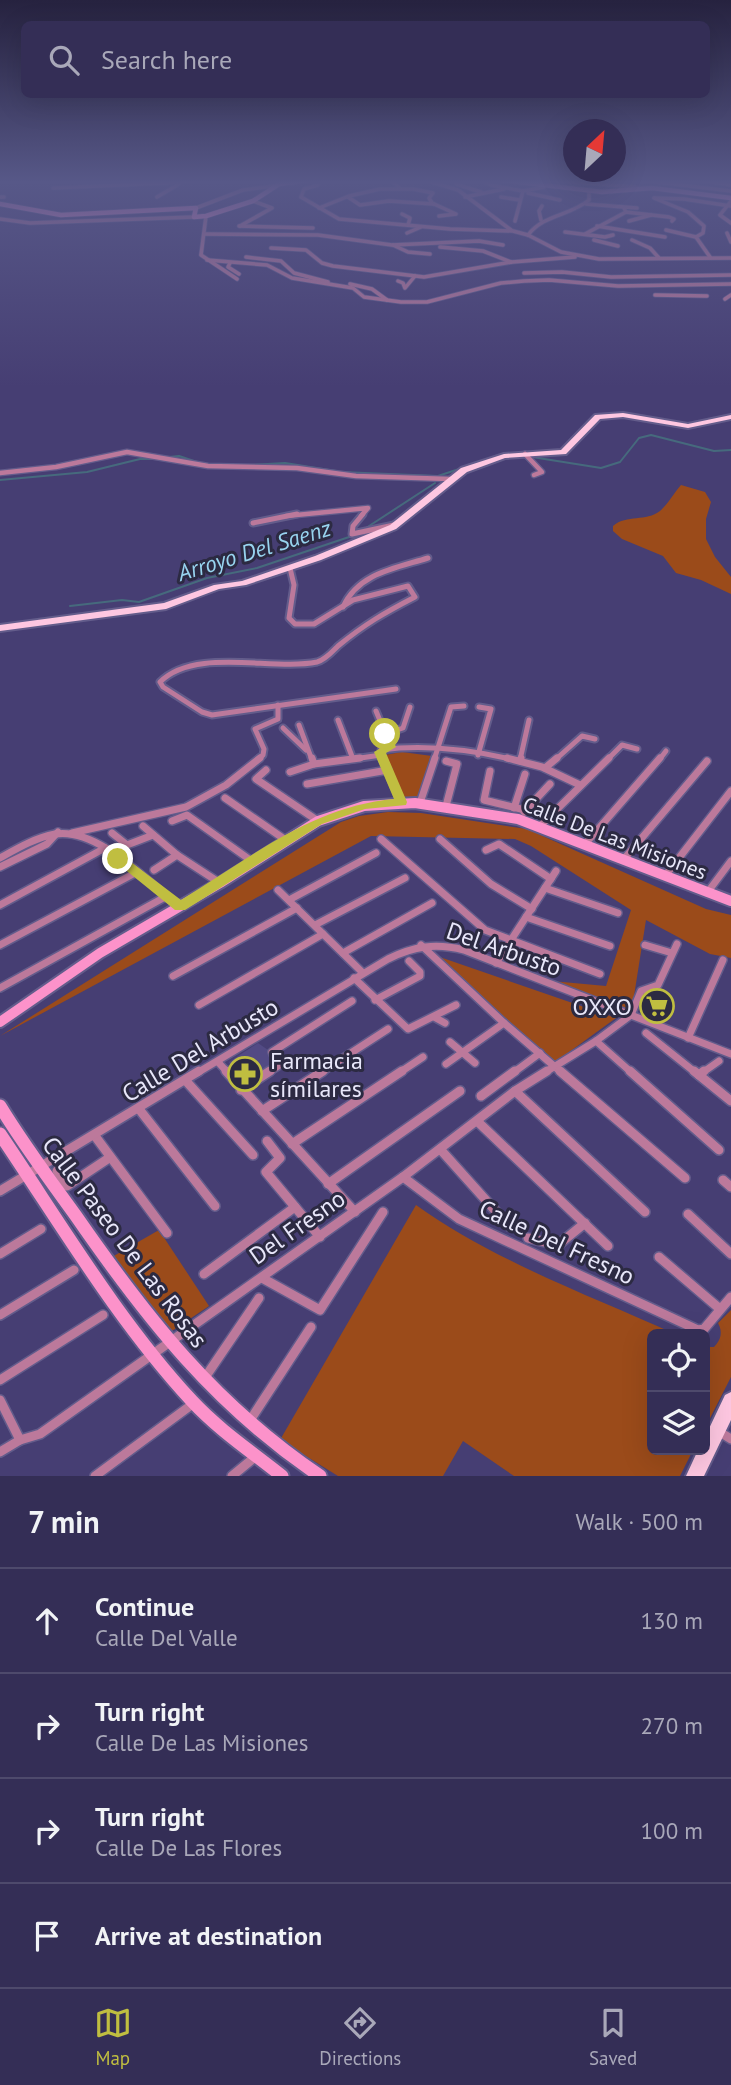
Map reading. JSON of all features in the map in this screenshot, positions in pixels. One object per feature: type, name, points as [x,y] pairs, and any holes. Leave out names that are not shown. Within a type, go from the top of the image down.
[{"type":"main road","points":[[0,628],[166,606],[217,587],[243,583],[290,568],[396,525],[450,479],[485,462],[525,454],[563,452],[593,420],[606,415],[633,416],[688,426],[731,417]]},
{"type":"main road","points":[[695,1476],[724,1435],[731,1401]]},
{"type":"street","points":[[200,249],[201,255],[238,276],[228,267],[232,263]]},
{"type":"street","points":[[286,249],[306,250],[322,263],[333,266],[415,276],[430,276],[512,262],[584,257]]},
{"type":"street","points":[[401,249],[430,254]]},
{"type":"street","points":[[467,249],[512,262]]},
{"type":"street","points":[[555,249],[584,257],[628,261],[731,258]]},
{"type":"street","points":[[651,249],[659,258]]},
{"type":"street","points":[[704,249],[710,257]]},
{"type":"street","points":[[246,257],[281,261],[298,275],[363,286],[388,301]]},
{"type":"street","points":[[208,260],[267,265],[292,278],[353,288],[364,297],[388,301],[427,302],[501,283],[524,281],[638,286],[731,285]]},
{"type":"street","points":[[220,260],[232,263],[281,261]]},
{"type":"street","points":[[524,273],[562,272],[635,277],[731,275]]},
{"type":"street","points":[[398,281],[403,283],[404,288],[415,276]]},
{"type":"street","points":[[599,285],[600,276]]},
{"type":"street","points":[[668,276],[677,295]]},
{"type":"street","points":[[702,276],[708,285]]},
{"type":"street","points":[[635,277],[638,286]]},
{"type":"street","points":[[655,295],[707,296]]},
{"type":"street","points":[[725,299],[731,295]]},
{"type":"street","points":[[0,473],[56,467],[127,452],[208,466],[297,468],[356,476],[450,479]]},
{"type":"street","points":[[525,454],[542,472],[534,475]]},
{"type":"street","points":[[253,523],[274,517],[328,512],[361,505],[366,506],[367,512],[353,526],[352,534],[396,525]]},
{"type":"street","points":[[342,607],[346,594],[365,580],[428,558]]},
{"type":"street","points":[[290,568],[294,584],[290,622],[301,625],[314,624],[361,598],[408,586],[415,595],[367,622],[321,661],[295,666],[228,661],[208,663],[167,675],[160,682],[206,714],[396,689]]},
{"type":"street","points":[[72,833],[186,807],[226,785],[263,755],[264,749],[255,729],[277,721],[278,705]]},
{"type":"street","points":[[420,803],[451,707],[464,706]]},
{"type":"street","points":[[385,734],[403,728],[410,707]]},
{"type":"street","points":[[478,755],[491,709],[479,707]]},
{"type":"street","points":[[376,711],[391,747]]},
{"type":"street","points":[[338,720],[353,759]]},
{"type":"street","points":[[520,761],[529,720]]},
{"type":"street","points":[[299,725],[314,764]]},
{"type":"street","points":[[283,727],[308,751]]},
{"type":"street","points":[[545,768],[582,736],[594,739]]},
{"type":"street","points":[[540,826],[623,744],[637,749]]},
{"type":"street","points":[[401,802],[380,751],[391,747],[438,749],[520,761],[545,768],[580,785]]},
{"type":"street","points":[[586,843],[666,751]]},
{"type":"street","points":[[290,772],[314,764],[381,755]]},
{"type":"street","points":[[446,761],[457,764],[446,806]]},
{"type":"street","points":[[624,859],[707,761]]},
{"type":"street","points":[[307,784],[388,769]]},
{"type":"street","points":[[266,770],[256,779],[318,821]]},
{"type":"street","points":[[490,771],[484,800],[525,810]]},
{"type":"street","points":[[514,808],[525,774]]},
{"type":"street","points":[[518,820],[550,784]]},
{"type":"street","points":[[665,876],[731,791]]},
{"type":"street","points":[[225,798],[287,841]]},
{"type":"street","name":"Calle De Las Misiones","points":[[0,1021],[100,953],[220,883],[318,821],[363,806],[420,803],[518,820],[586,843],[707,894],[731,901]]},
{"type":"street","points":[[172,821],[187,815],[253,862]]},
{"type":"street","points":[[143,826],[177,855],[220,883]]},
{"type":"street","points":[[0,867],[47,844],[58,832]]},
{"type":"street","points":[[0,858],[30,839],[58,832],[72,833],[90,838],[105,848],[180,907]]},
{"type":"street","points":[[112,833],[127,845],[153,835]]},
{"type":"street","points":[[380,839],[485,930],[600,975]]},
{"type":"street","points":[[440,839],[491,884],[532,909]]},
{"type":"street","points":[[486,850],[499,844],[551,878]]},
{"type":"street","points":[[0,905],[105,848]]},
{"type":"street","points":[[289,900],[376,853]]},
{"type":"street","points":[[154,870],[177,855]]},
{"type":"street","points":[[707,894],[731,861]]},
{"type":"street","points":[[496,963],[556,871]]},
{"type":"street","points":[[0,945],[135,873]]},
{"type":"street","points":[[315,925],[405,878]]},
{"type":"street","points":[[545,888],[618,913]]},
{"type":"street","points":[[278,890],[363,973]]},
{"type":"street","points":[[0,989],[165,897]]},
{"type":"street","points":[[343,953],[432,903]]},
{"type":"street","points":[[173,976],[296,908]]},
{"type":"street","points":[[526,917],[610,946]]},
{"type":"street","points":[[199,1005],[323,934]]},
{"type":"street","name":"Del Fresno","points":[[0,1452],[20,1440],[40,1434],[355,1212],[516,1091],[596,1041],[631,1015],[641,992],[658,985],[677,944]]},
{"type":"street","points":[[421,945],[504,1023],[685,1178]]},
{"type":"street","name":"Del Arbusto","points":[[421,945],[448,945],[731,1054]]},
{"type":"street","name":"Calle Del Arbusto","points":[[0,1191],[354,978],[421,945]]},
{"type":"street","points":[[645,945],[672,953]]},
{"type":"street","points":[[688,1038],[723,960]]},
{"type":"street","points":[[375,1000],[420,976],[420,972],[409,961]]},
{"type":"street","points":[[354,978],[408,1029],[456,1004]]},
{"type":"street","points":[[241,1090],[279,1065],[272,1052],[352,1001]]},
{"type":"street","points":[[434,1017],[445,1023]]},
{"type":"street","points":[[446,1064],[504,1023]]},
{"type":"street","points":[[262,1111],[388,1029]]},
{"type":"street","points":[[646,1033],[731,1101]]},
{"type":"street","points":[[596,1041],[719,1150]]},
{"type":"street","points":[[450,1042],[475,1063]]},
{"type":"street","points":[[481,1096],[540,1053]]},
{"type":"street","points":[[292,1144],[423,1057]]},
{"type":"street","points":[[699,1075],[719,1061]]},
{"type":"street","points":[[218,1062],[355,1212]]},
{"type":"street","points":[[186,1081],[253,1155]]},
{"type":"street","points":[[328,1184],[460,1091]]},
{"type":"street","points":[[516,1091],[580,1154],[645,1212]]},
{"type":"street","name":"Calle Paseo De Las Rosas","points":[[0,1106],[34,1171],[110,1297],[154,1355],[194,1403],[255,1457],[282,1476]]},
{"type":"street","points":[[139,1109],[215,1206]]},
{"type":"street","points":[[477,1121],[608,1246]]},
{"type":"street","name":"Calle Paseo De Las Rosas","points":[[0,1134],[34,1171],[133,1298],[203,1381],[248,1424],[320,1476]]},
{"type":"street","points":[[95,1136],[167,1234]]},
{"type":"street","points":[[267,1141],[280,1158],[266,1172],[320,1237]]},
{"type":"street","points":[[440,1149],[509,1226]]},
{"type":"street","points":[[57,1171],[67,1186],[109,1158]]},
{"type":"street","name":"Calle Del Fresno","points":[[403,1177],[458,1219],[701,1330],[720,1309]]},
{"type":"street","points":[[723,1180],[731,1187]]},
{"type":"street","points":[[204,1273],[295,1207]]},
{"type":"street","points":[[262,1278],[320,1310],[383,1212]]},
{"type":"street","points":[[688,1214],[731,1254]]},
{"type":"street","points":[[528,1238],[558,1245],[584,1223]]},
{"type":"street","points":[[0,1254],[41,1229]]},
{"type":"street","points":[[659,1257],[720,1309],[731,1297]]},
{"type":"street","points":[[0,1315],[74,1270]]},
{"type":"street","points":[[203,1381],[259,1298]]},
{"type":"street","points":[[0,1380],[103,1315]]},
{"type":"street","points":[[248,1424],[310,1327]]},
{"type":"street","points":[[0,1400],[20,1440]]},
{"type":"street","points":[[95,1476],[194,1403]]},
{"type":"street","points":[[232,1476],[255,1457]]},
{"type":"shaded area","points":[[681,485],[705,492],[711,502],[706,519],[706,539],[715,557],[731,577],[731,594],[701,580],[676,573],[663,556],[622,539],[613,531],[613,526],[618,522],[660,511]]},
{"type":"shaded area","points":[[402,752],[432,756],[417,801],[403,799],[385,755]]},
{"type":"shaded area","points":[[388,812],[421,813],[527,829],[706,909],[731,915],[731,958],[710,954],[646,920],[631,1015],[541,980],[606,986],[631,910],[531,846],[515,839],[371,836],[0,1036],[341,822],[359,816]]},
{"type":"shaded area","points":[[431,954],[616,1018],[554,1063]]},
{"type":"shaded area","points":[[258,1043],[268,1050],[274,1064],[241,1087],[229,1062]]},
{"type":"shaded area","points":[[416,1205],[446,1225],[510,1260],[663,1329],[647,1329],[647,1455],[690,1455],[680,1476],[514,1476],[463,1441],[443,1476],[338,1476],[280,1440]]},
{"type":"shaded area","points":[[159,1230],[209,1306],[166,1335],[112,1257]]},
{"type":"shaded area","points":[[731,1310],[731,1377],[710,1418],[710,1347],[714,1347],[720,1339],[718,1323]]},
{"type":"waterway","name":"Arroyo Del Saenz","points":[[532,457],[601,468],[620,462],[639,438],[651,435],[714,451],[731,450]]},
{"type":"waterway","points":[[341,472],[438,476],[501,455]]},
{"type":"waterway","points":[[169,457],[179,456],[197,462]]},
{"type":"waterway","points":[[0,480],[87,472],[140,459],[156,459]]},
{"type":"waterway","points":[[251,465],[285,463],[336,471]]},
{"type":"waterway","name":"Arroyo Del Saenz","points":[[366,528],[435,483]]},
{"type":"waterway","name":"Arroyo Del Saenz","points":[[70,606],[122,600],[139,602],[207,578],[257,568],[352,536]]},
{"type":"place","name":"OXXO","points":[[657,1006]]},
{"type":"place","name":"Farmacia símilares","points":[[245,1074]]},
{"type":"route","points":[[118,859],[180,907],[318,821],[363,806],[401,802],[380,752],[391,747],[385,734]]}]
